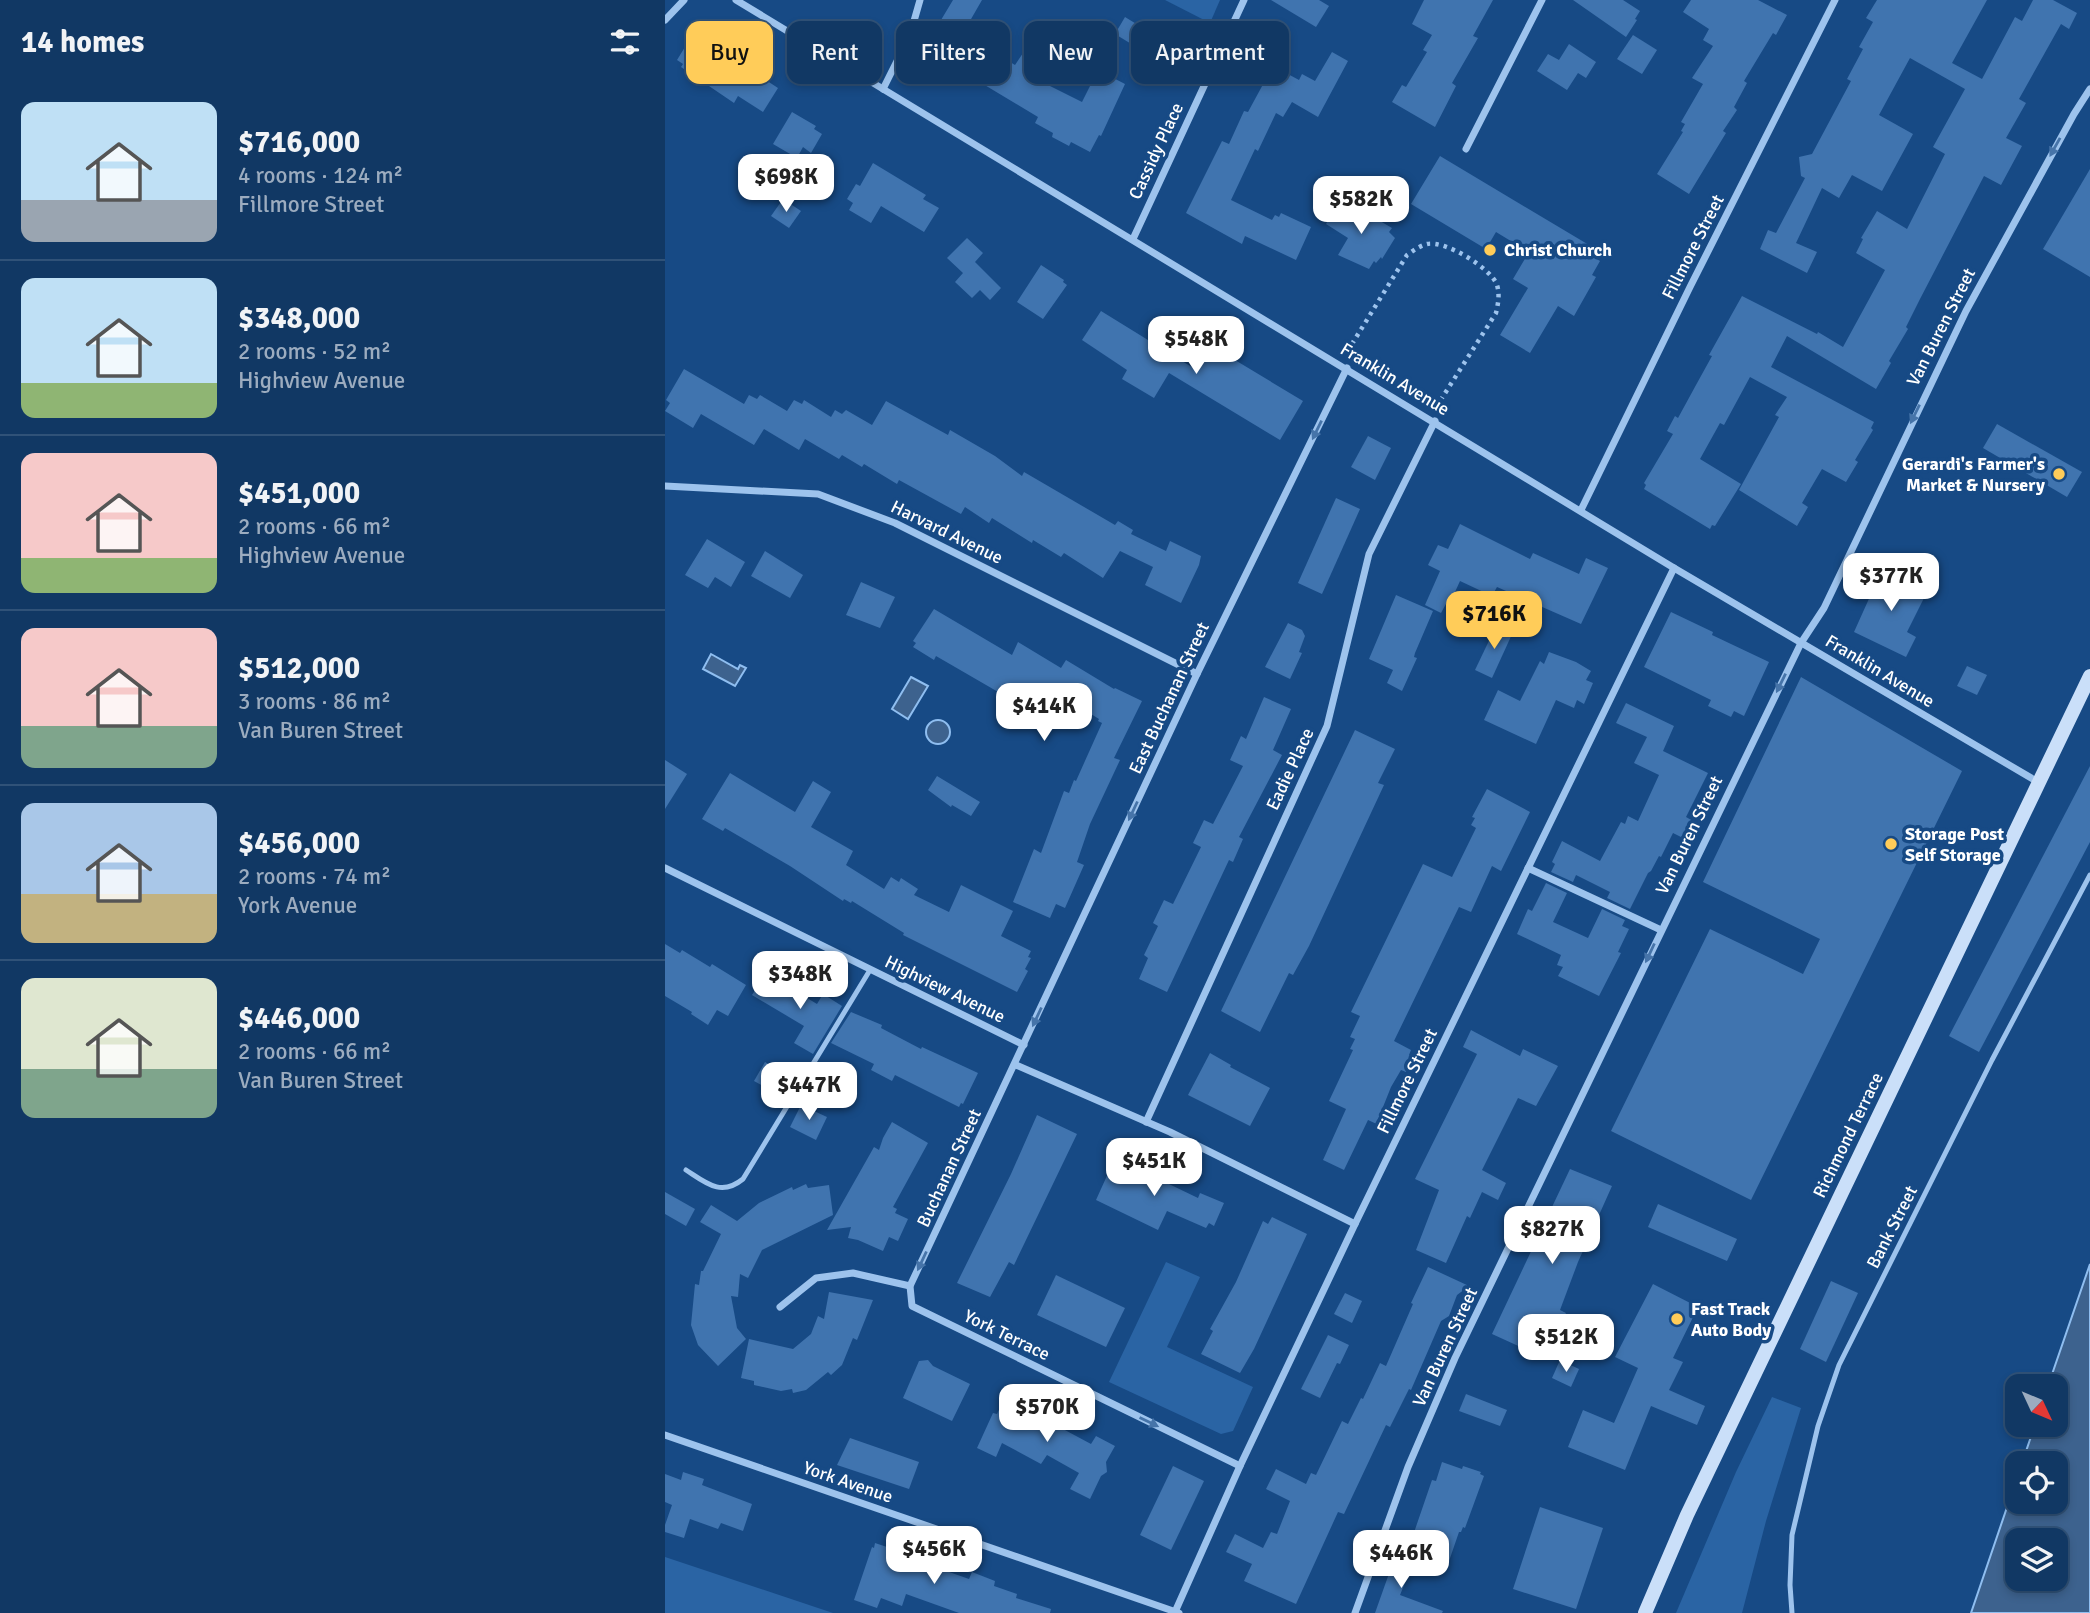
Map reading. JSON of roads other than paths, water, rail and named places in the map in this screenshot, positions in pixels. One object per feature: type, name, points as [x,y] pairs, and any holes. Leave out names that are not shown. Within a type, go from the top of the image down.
[{"type":"main road","name":"Richmond Terrace","points":[[1645,1613],[1687,1515],[2090,676]]},
{"type":"street","points":[[665,20],[684,0]]},
{"type":"street","name":"Franklin Avenue","points":[[736,0],[1674,568],[2038,782]]},
{"type":"street","points":[[883,89],[910,35],[920,0]]},
{"type":"street","name":"Cassidy Place","points":[[1133,239],[1244,0]]},
{"type":"street","points":[[1466,149],[1542,0]]},
{"type":"street","name":"Fillmore Street","points":[[1581,510],[1835,0]]},
{"type":"street","name":"Van Buren Street","points":[[1355,1613],[1408,1467],[1455,1358],[1661,930],[1801,643],[1824,608],[1966,311],[2090,89]]},
{"type":"street","name":"East Buchanan Street","points":[[1024,1045],[1197,674],[1347,368]]},
{"type":"street","name":"Eadie Place","points":[[1146,1122],[1327,726],[1369,554],[1435,421]]},
{"type":"street","name":"Harvard Avenue","points":[[665,486],[818,494],[895,523],[1197,674]]},
{"type":"street","name":"Fillmore Street","points":[[1177,1612],[1240,1466],[1355,1224],[1674,568]]},
{"type":"street","name":"Highview Avenue","points":[[665,867],[1024,1045]]},
{"type":"street","points":[[1528,868],[1661,930]]},
{"type":"street","name":"Buchanan Street","points":[[912,1306],[911,1286],[1024,1045]]},
{"type":"street","points":[[1016,1065],[1146,1122],[1355,1224]]},
{"type":"street","points":[[780,1307],[816,1278],[853,1273],[911,1286]]},
{"type":"street","name":"York Terrace","points":[[912,1306],[1240,1466]]},
{"type":"street","name":"York Avenue","points":[[665,1435],[1177,1612]]},
{"type":"lane","name":"Bank Street","points":[[1792,1613],[1792,1535],[1818,1426],[1839,1365],[1992,1060],[2090,875]]},
{"type":"lane","points":[[686,1170],[709,1184],[725,1189],[734,1187],[743,1179],[870,970]]},
{"type":"place","name":"Christ Church","points":[[1490,250]]},
{"type":"place","name":"Gerardi's Farmer's Market & Nursery","points":[[2059,474]]},
{"type":"place","name":"Storage Post Self Storage","points":[[1891,844]]},
{"type":"place","name":"Fast Track Auto Body","points":[[1677,1319]]}]
